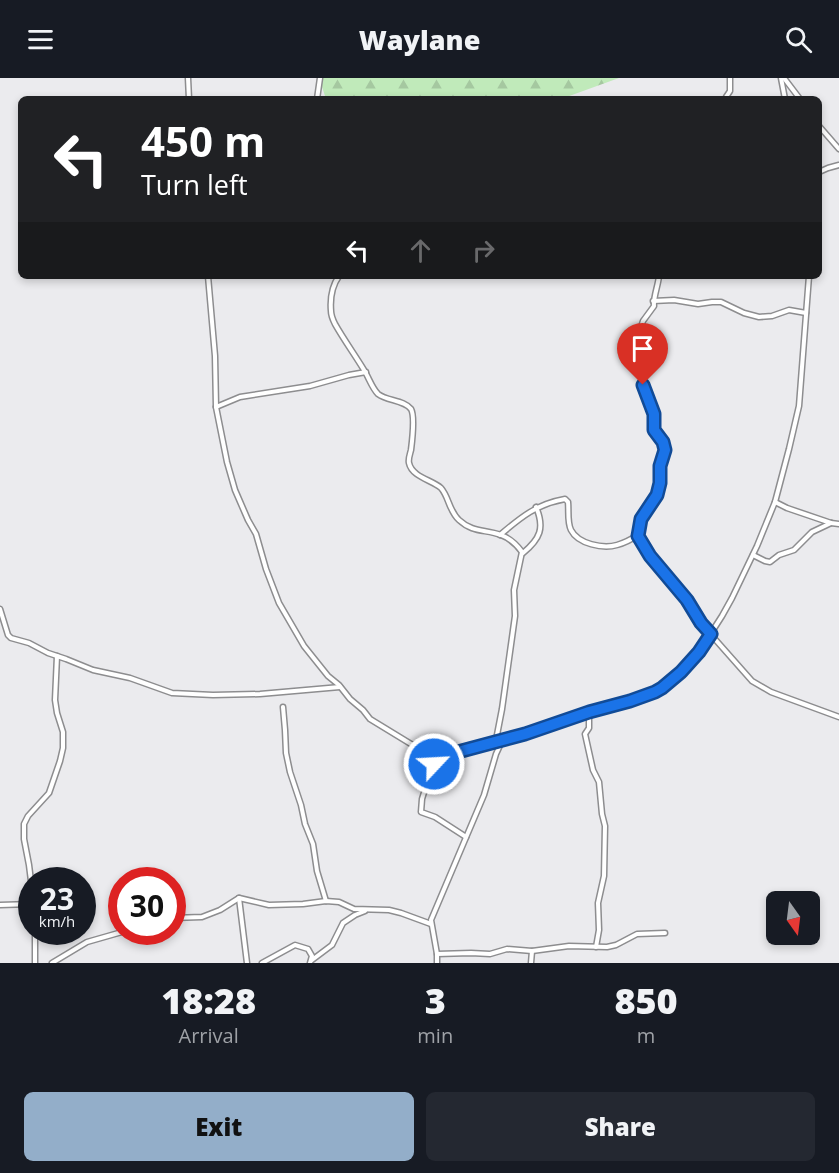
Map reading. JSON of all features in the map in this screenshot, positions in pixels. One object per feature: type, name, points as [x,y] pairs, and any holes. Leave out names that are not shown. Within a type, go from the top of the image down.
[{"type":"street","points":[[188,78],[189,96]]},
{"type":"street","points":[[317,96],[320,78]]},
{"type":"street","points":[[727,96],[730,91],[730,78]]},
{"type":"street","points":[[782,78],[785,96]]},
{"type":"street","points":[[782,78],[797,96]]},
{"type":"street","points":[[822,129],[839,149]]},
{"type":"street","points":[[822,171],[839,165]]},
{"type":"street","points":[[208,279],[215,356],[216,407],[227,462],[233,485],[256,534],[274,592],[304,646],[350,699],[372,720],[411,744],[436,754],[454,753],[502,740],[630,701],[662,688],[690,663],[711,634],[732,598],[775,502],[799,406],[809,279]]},
{"type":"street","points":[[337,279],[332,290],[331,311],[336,326],[366,372],[375,391],[412,410],[410,467],[421,477],[440,487],[452,512],[461,522],[474,529],[500,535],[515,544],[522,554]]},
{"type":"street","points":[[659,279],[653,301],[654,306],[643,321],[639,335],[640,372],[654,414],[654,430],[663,442],[665,450],[660,466],[657,495],[641,519],[638,536],[650,556],[687,600],[701,623],[753,681],[783,697],[839,717]]},
{"type":"street","points":[[653,301],[674,300],[698,304],[721,302],[744,313],[759,316],[772,316],[789,310],[806,313]]},
{"type":"street","points":[[216,407],[240,397],[310,386],[366,372]]},
{"type":"street","points":[[500,535],[536,507],[567,500],[571,531],[577,537],[591,544],[607,547],[638,536]]},
{"type":"street","points":[[775,502],[839,524]]},
{"type":"street","points":[[496,741],[515,616],[514,590],[522,554],[536,541],[540,531],[540,519],[536,507]]},
{"type":"street","points":[[753,555],[770,562],[779,555],[794,550],[812,532],[831,523]]},
{"type":"street","points":[[0,609],[9,637],[93,670],[130,678],[168,692],[260,694],[340,687]]},
{"type":"street","points":[[29,867],[24,839],[24,824],[28,816],[49,793],[63,748],[63,732],[55,700],[57,656]]},
{"type":"street","points":[[283,707],[286,753],[290,772],[313,844],[317,871],[326,901]]},
{"type":"street","points":[[589,712],[589,728],[585,734],[593,770],[599,782],[605,828],[604,876],[598,903],[599,930],[596,947]]},
{"type":"street","points":[[436,962],[437,954],[431,924],[433,913],[484,795],[502,740]]},
{"type":"street","points":[[436,754],[422,799],[421,812],[435,817],[466,837]]},
{"type":"street","points":[[239,898],[247,963]]},
{"type":"street","points":[[186,918],[202,917],[220,910],[239,898],[269,905],[339,902],[354,909],[389,910],[431,924]]},
{"type":"street","points":[[0,905],[18,904]]},
{"type":"street","points":[[311,961],[332,945],[343,923],[356,915],[372,910]]},
{"type":"street","points":[[437,954],[489,954],[514,949],[532,951],[566,946],[613,946],[637,934],[665,933]]},
{"type":"street","points":[[52,963],[87,942],[108,936]]},
{"type":"street","points":[[35,945],[35,963]]},
{"type":"street","points":[[262,963],[295,945],[308,949],[311,953],[311,961]]},
{"type":"street","points":[[531,963],[532,951]]},
{"type":"green space","points":[[319,78],[619,78],[569,96],[325,96]]},
{"type":"route","points":[[434,764],[436,754],[454,753],[525,734],[655,692],[690,663],[711,634],[701,623],[687,600],[650,556],[638,536],[641,519],[657,495],[660,466],[665,450],[665,444],[654,430],[654,414],[643,385]]}]
